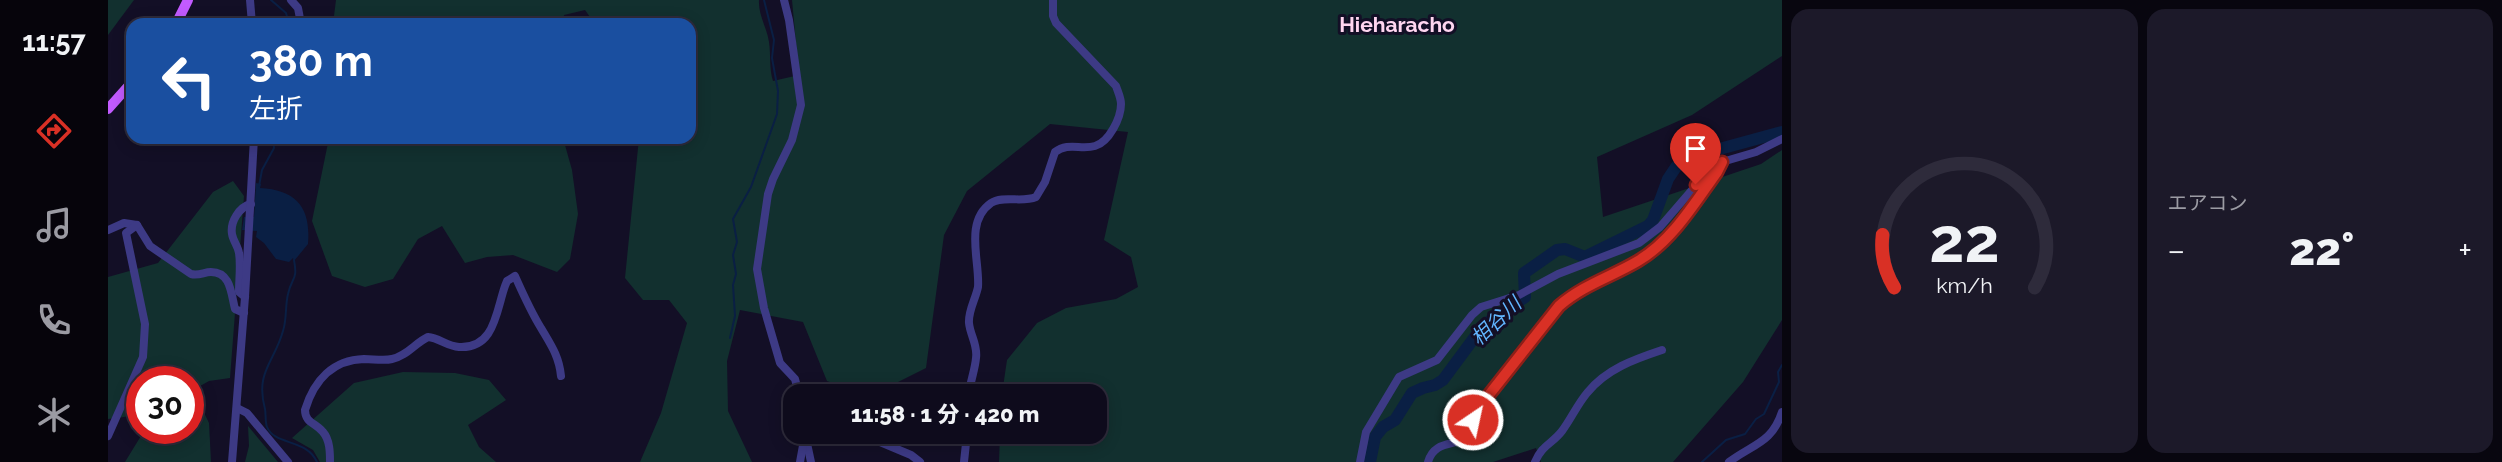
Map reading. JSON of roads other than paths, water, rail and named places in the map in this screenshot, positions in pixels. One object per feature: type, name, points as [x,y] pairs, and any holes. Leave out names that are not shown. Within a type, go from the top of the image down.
[{"type":"main road","points":[[179,18],[188,0]]},
{"type":"main road","points":[[108,109],[126,89]]},
{"type":"street","points":[[250,0],[252,18]]},
{"type":"street","points":[[291,0],[298,8],[300,18]]},
{"type":"street","points":[[784,0],[801,105],[792,140],[768,194],[757,269],[764,308],[780,363],[796,384]]},
{"type":"street","points":[[971,384],[976,358],[975,339],[969,324],[978,287],[975,237],[981,216],[988,206],[997,200],[1024,200],[1036,197],[1045,182],[1055,152],[1065,146],[1094,147],[1101,144],[1108,137],[1120,111],[1120,97],[1116,86],[1056,24],[1053,16],[1053,0]]},
{"type":"street","points":[[1360,462],[1366,432],[1399,377],[1437,360],[1472,315],[1481,307],[1525,292],[1558,274],[1630,247],[1660,227],[1710,169],[1722,162],[1756,152],[1782,139]]},
{"type":"street","points":[[232,462],[244,313],[254,144]]},
{"type":"street","points":[[1428,462],[1433,451],[1439,447],[1468,438],[1477,410],[1559,306],[1575,292],[1637,262],[1664,241],[1717,172],[1722,162]]},
{"type":"street","points":[[245,297],[238,292],[239,251],[232,234],[232,226],[245,205],[251,204]]},
{"type":"street","points":[[108,230],[124,223],[137,225],[150,246],[191,274],[212,272],[225,277],[230,283],[235,309],[244,313]]},
{"type":"street","points":[[108,436],[142,357],[145,324],[126,233],[137,225]]},
{"type":"street","points":[[330,462],[328,441],[324,433],[309,422],[305,410],[319,384],[332,367],[352,360],[390,360],[399,357],[428,337],[459,347],[480,342],[496,322],[507,281],[515,276],[540,327],[555,349],[560,362],[561,376]]},
{"type":"street","points":[[1535,462],[1545,444],[1561,433],[1595,384],[1628,361],[1662,350]]},
{"type":"street","points":[[237,408],[247,412],[288,462]]},
{"type":"street","points":[[1729,462],[1762,444],[1771,434],[1782,412]]},
{"type":"street","points":[[800,462],[803,444]]},
{"type":"street","points":[[807,444],[811,462]]},
{"type":"street","points":[[808,451],[811,444]]},
{"type":"street","points":[[885,444],[911,455],[920,462]]},
{"type":"street","points":[[964,462],[966,444]]},
{"type":"water","points":[[256,183],[261,184],[260,188],[292,197],[304,211],[307,220],[308,244],[294,261],[293,258],[289,262],[276,259],[264,243],[256,237],[257,231],[242,230],[244,217],[254,217]]},
{"type":"waterway","points":[[271,0],[286,13],[287,18]]},
{"type":"waterway","points":[[730,338],[735,316],[733,285],[736,274],[733,255],[737,242],[733,219],[751,187],[777,114],[778,91],[772,58],[774,40],[764,0]]},
{"type":"waterway","name":"相谷川","points":[[1370,462],[1375,437],[1383,427],[1395,420],[1412,393],[1443,380],[1480,330],[1525,297],[1524,273],[1557,250],[1565,249],[1585,257],[1648,226],[1653,220],[1668,179],[1676,167],[1690,157],[1782,132]]},
{"type":"waterway","points":[[259,186],[262,170],[274,148],[274,144]]},
{"type":"waterway","points":[[294,260],[295,275],[288,294],[284,326],[262,386],[266,425],[277,437],[306,449],[317,462]]},
{"type":"waterway","points":[[1702,462],[1726,440],[1745,434],[1756,419],[1764,414],[1779,382],[1778,372],[1782,365]]},
{"type":"district","name":"Hieharacho","points":[[1397,25]]}]
